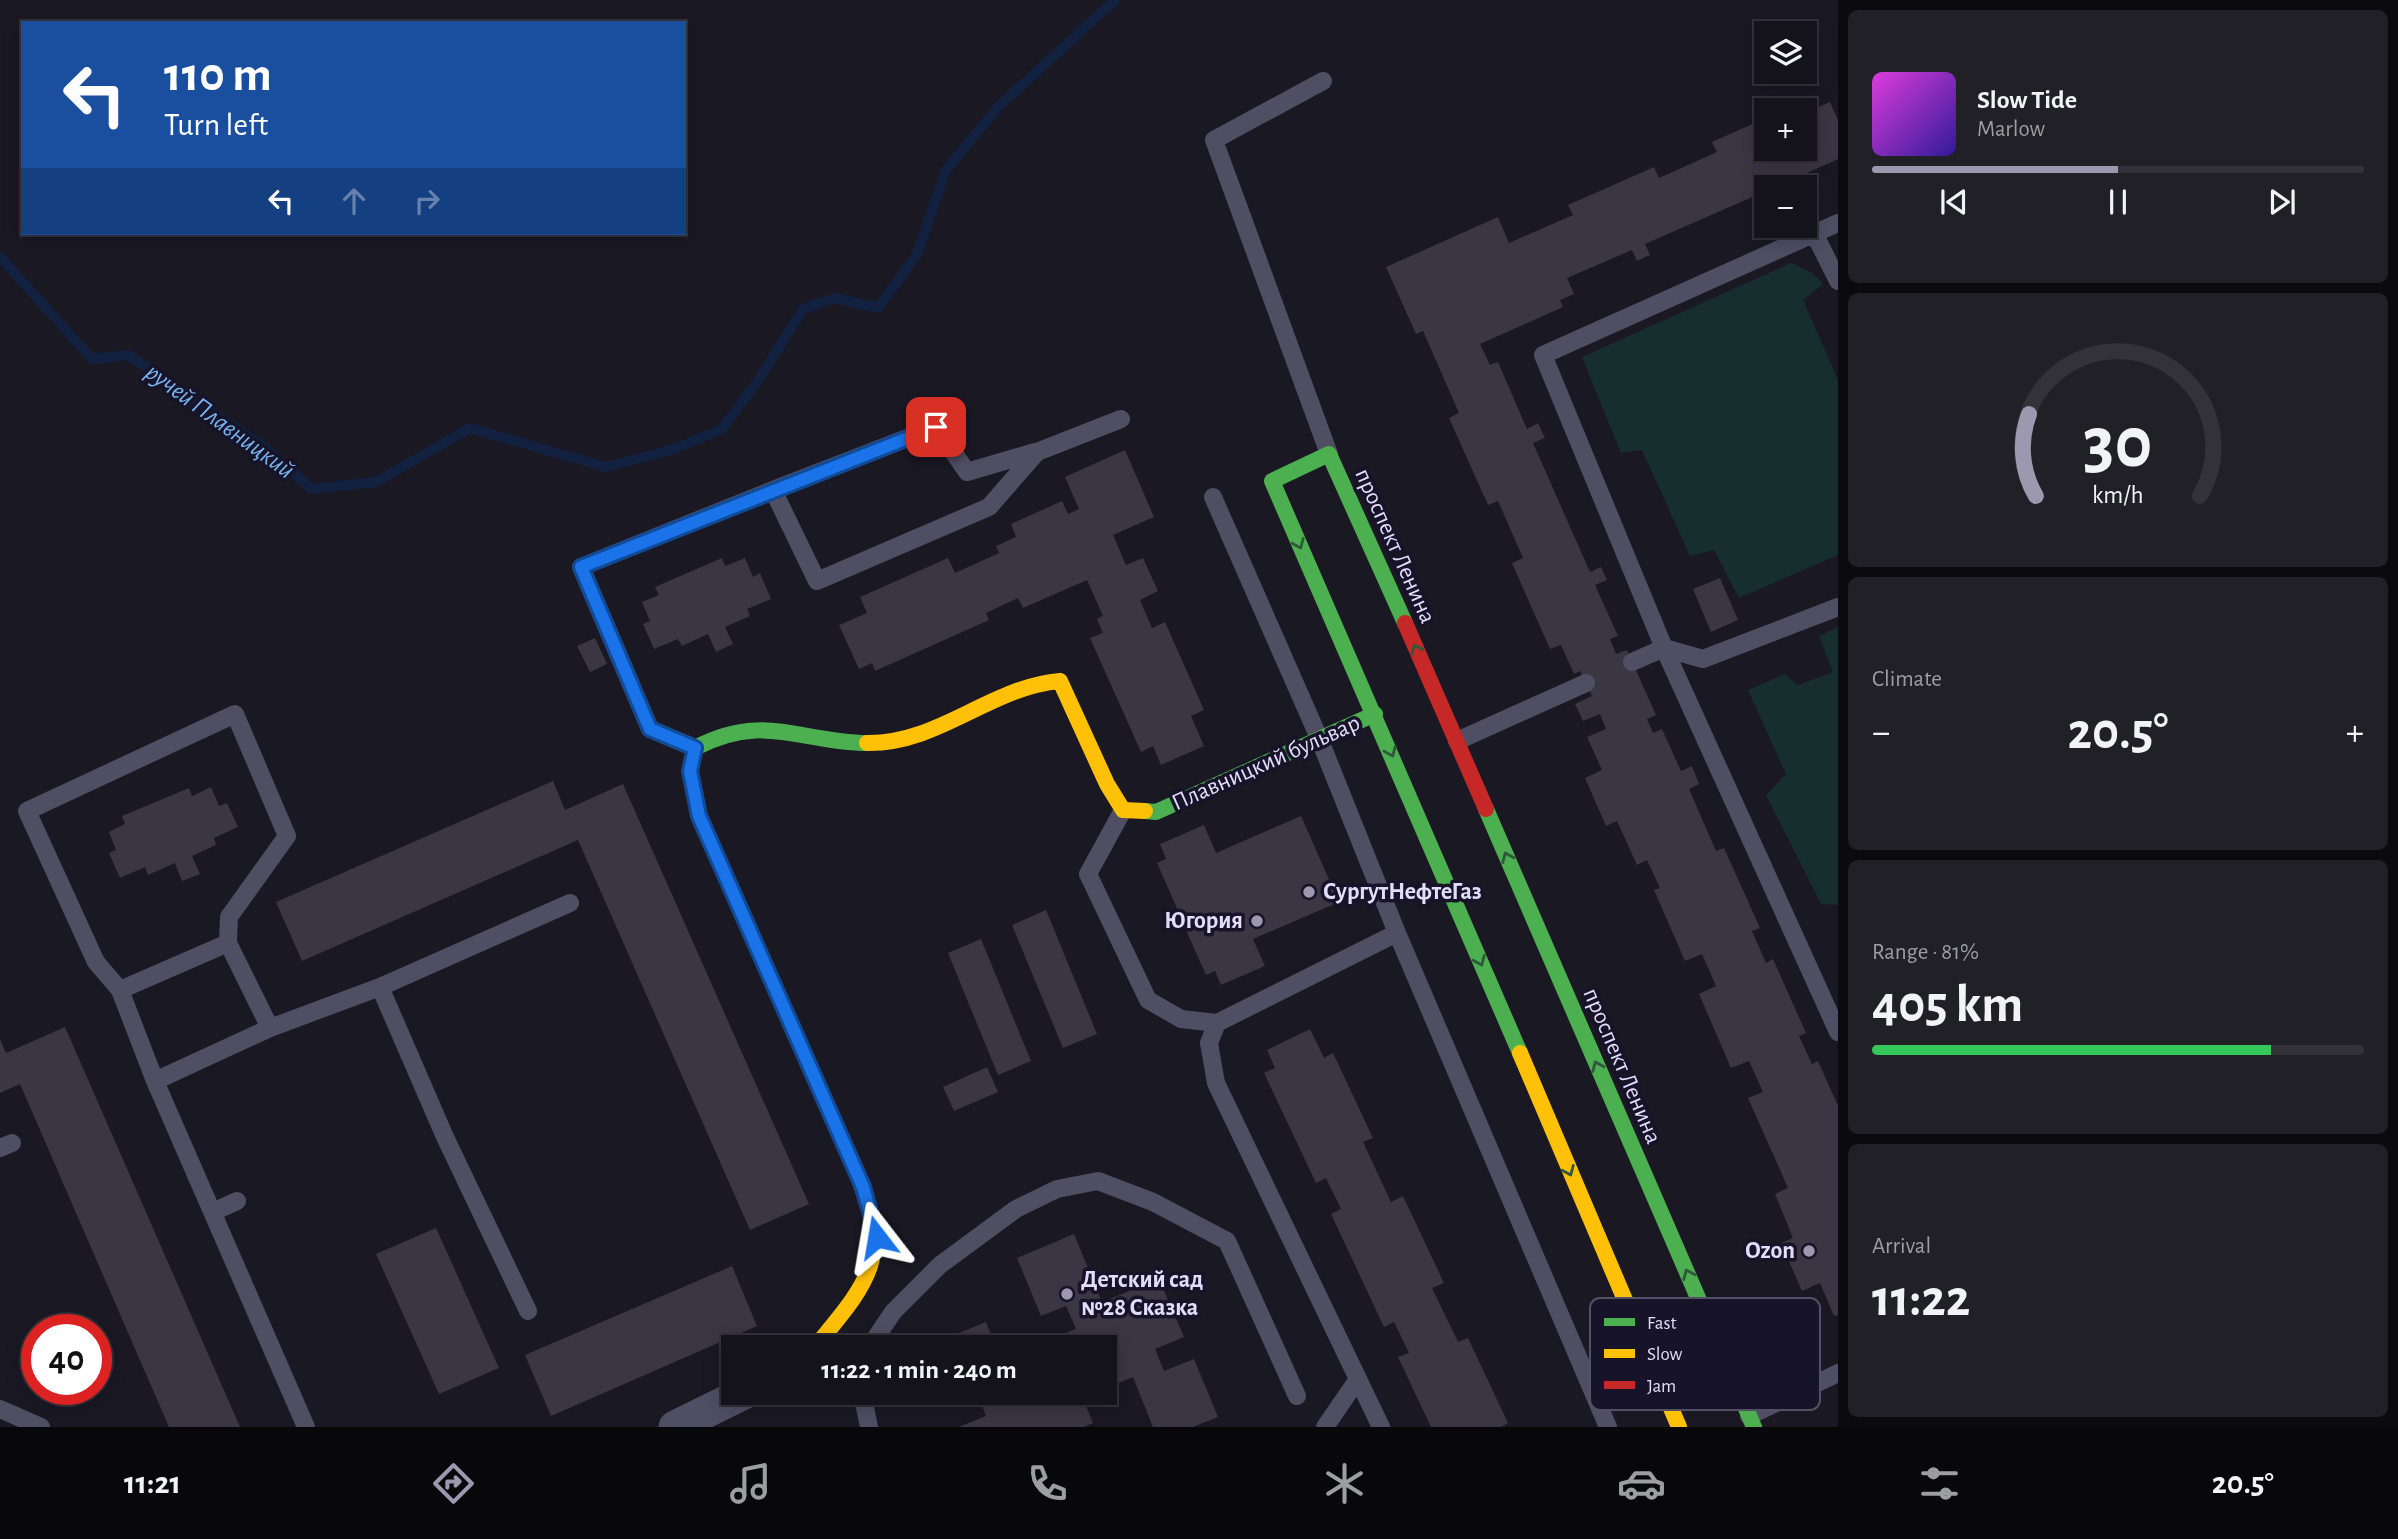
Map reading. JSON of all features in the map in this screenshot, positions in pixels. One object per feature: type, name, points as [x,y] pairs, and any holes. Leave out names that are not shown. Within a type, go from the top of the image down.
[{"type":"street","name":"проспект Ленина","points":[[1623,1298],[1375,714],[1272,481],[1329,454],[1457,741],[1697,1298]]},
{"type":"street","points":[[823,1335],[863,1280],[874,1256],[877,1237],[873,1216],[863,1187],[699,816],[690,771],[695,748],[713,735],[739,729],[773,728],[869,744],[902,741],[1030,685],[1060,681],[1107,784],[1123,810]]},
{"type":"street","name":"Плавницкий бульвар","points":[[1123,810],[1156,812],[1375,714]]},
{"type":"street","points":[[675,1427],[714,1419],[730,1405]]},
{"type":"lane","points":[[1323,81],[1214,140],[1329,454]]},
{"type":"lane","points":[[1817,232],[1838,223]]},
{"type":"lane","points":[[1803,238],[1543,355],[1664,648],[1838,1032]]},
{"type":"lane","points":[[1816,238],[1838,281]]},
{"type":"lane","points":[[695,748],[650,729],[581,567],[936,427],[967,472],[1037,452],[1121,419]]},
{"type":"lane","points":[[773,490],[817,581],[989,507],[1037,452]]},
{"type":"lane","points":[[1213,497],[1319,738],[1397,933],[1590,1385]]},
{"type":"lane","points":[[1632,662],[1664,648],[1703,659],[1838,607]]},
{"type":"lane","points":[[1457,741],[1586,683]]},
{"type":"lane","points":[[270,1028],[228,943],[229,917],[286,836],[236,714],[27,811],[96,962],[120,990],[155,1081],[306,1427]]},
{"type":"lane","points":[[1123,810],[1088,874],[1148,1000],[1181,1019],[1217,1023],[1397,933]]},
{"type":"lane","points":[[155,1081],[270,1028],[380,987],[570,903]]},
{"type":"lane","points":[[120,990],[228,943]]},
{"type":"lane","points":[[380,987],[445,1137],[528,1311]]},
{"type":"lane","points":[[1217,1023],[1209,1043],[1216,1083],[1381,1427]]},
{"type":"lane","points":[[878,1335],[893,1312],[940,1265],[1016,1209],[1057,1189],[1098,1181],[1153,1202],[1227,1241],[1297,1396]]},
{"type":"lane","points":[[213,1212],[237,1201]]},
{"type":"lane","points":[[1820,1383],[1838,1373]]},
{"type":"lane","points":[[1325,1427],[1358,1379]]},
{"type":"lane","points":[[864,1405],[869,1427]]},
{"type":"lane","points":[[0,1409],[41,1427]]},
{"type":"lane","points":[[1601,1410],[1608,1427]]},
{"type":"lane","points":[[1751,1422],[1772,1410]]},
{"type":"lane","points":[[1656,1427],[1676,1422]]},
{"type":"green space","points":[[1791,263],[1811,272],[1823,284],[1803,300],[1838,380],[1838,555],[1739,598],[1714,550],[1690,556],[1642,450],[1621,453],[1582,357]]},
{"type":"green space","points":[[1838,627],[1838,905],[1821,904],[1766,795],[1786,774],[1748,690],[1785,674],[1798,685],[1833,672],[1819,636]]},
{"type":"building","points":[[1830,102],[1838,120],[1838,159],[1802,175],[1754,175],[1754,196],[1645,244],[1650,255],[1637,261],[1632,250],[1567,278],[1574,294],[1560,300],[1563,307],[1480,344],[1490,365],[1498,362],[1527,429],[1538,423],[1545,438],[1533,443],[1590,572],[1601,567],[1607,580],[1595,585],[1618,636],[1610,639],[1616,654],[1627,650],[1656,715],[1647,719],[1653,733],[1662,729],[1681,771],[1692,766],[1699,784],[1689,789],[1716,851],[1724,848],[1760,928],[1752,931],[1766,963],[1773,959],[1806,1033],[1799,1036],[1812,1064],[1818,1061],[1838,1106],[1838,1315],[1834,1316],[1820,1283],[1802,1291],[1781,1243],[1793,1238],[1775,1194],[1788,1188],[1748,1098],[1763,1092],[1749,1061],[1731,1068],[1699,994],[1716,986],[1702,954],[1685,961],[1654,890],[1660,888],[1647,860],[1637,865],[1617,821],[1606,826],[1585,778],[1602,770],[1587,737],[1606,729],[1600,714],[1583,721],[1575,704],[1592,696],[1580,671],[1574,674],[1561,645],[1550,649],[1512,563],[1523,558],[1498,501],[1488,505],[1449,418],[1459,413],[1423,331],[1416,334],[1386,267],[1498,217],[1509,243],[1573,215],[1568,205],[1654,167],[1659,178],[1717,152],[1712,142],[1754,123],[1754,161],[1817,161],[1817,108]]},
{"type":"building","points":[[1125,450],[1154,517],[1113,535],[1126,565],[1143,558],[1158,591],[1140,600],[1152,628],[1165,622],[1204,710],[1191,716],[1204,746],[1161,765],[1153,746],[1141,752],[1090,638],[1103,633],[1097,619],[1103,616],[1087,580],[1023,608],[1018,598],[986,613],[989,620],[875,671],[872,663],[859,669],[839,625],[867,613],[860,597],[948,558],[955,573],[999,553],[996,546],[1016,537],[1011,524],[1062,501],[1068,514],[1079,509],[1065,477]]},
{"type":"building","points":[[722,558],[725,566],[745,558],[753,577],[760,573],[771,599],[747,609],[750,616],[725,627],[733,644],[716,652],[708,634],[682,646],[678,639],[654,649],[643,624],[650,621],[642,602],[659,595],[655,587]]},
{"type":"building","points":[[1720,578],[1738,620],[1711,632],[1693,589]]},
{"type":"building","points":[[595,638],[607,664],[590,672],[577,646]]},
{"type":"building","points":[[553,781],[565,810],[623,784],[809,1204],[750,1230],[578,840],[302,961],[276,902]]},
{"type":"building","points":[[211,787],[219,806],[227,803],[238,827],[214,838],[216,845],[192,856],[200,874],[182,881],[175,863],[148,875],[145,867],[120,878],[109,853],[116,850],[109,832],[125,824],[122,816],[189,788],[192,796]]},
{"type":"building","points":[[1301,816],[1339,902],[1253,939],[1265,966],[1221,985],[1215,971],[1206,975],[1185,928],[1177,931],[1171,916],[1179,913],[1157,863],[1166,859],[1160,844],[1204,825],[1216,853]]},
{"type":"building","points":[[1046,910],[1097,1034],[1063,1048],[1012,925]]},
{"type":"building","points":[[981,939],[1031,1061],[998,1075],[948,953]]},
{"type":"building","points":[[65,1027],[240,1427],[169,1427],[20,1084],[0,1093],[0,1039],[6,1053]]},
{"type":"building","points":[[1310,1029],[1324,1058],[1333,1053],[1373,1138],[1363,1142],[1391,1202],[1403,1196],[1444,1283],[1432,1288],[1458,1342],[1468,1338],[1508,1423],[1501,1427],[1431,1427],[1398,1357],[1409,1353],[1394,1322],[1384,1327],[1331,1214],[1341,1209],[1326,1178],[1316,1183],[1264,1073],[1275,1068],[1267,1050]]},
{"type":"building","points":[[987,1067],[998,1092],[954,1111],[943,1087]]},
{"type":"building","points":[[436,1228],[499,1368],[439,1394],[376,1254]]},
{"type":"building","points":[[1074,1234],[1102,1302],[1159,1279],[1184,1337],[1155,1349],[1164,1371],[1194,1359],[1218,1417],[1193,1427],[1153,1427],[1133,1377],[1117,1384],[1117,1335],[1060,1335],[1076,1329],[1066,1306],[1041,1316],[1017,1258]]},
{"type":"building","points":[[732,1266],[757,1326],[736,1335],[721,1335],[721,1342],[551,1416],[525,1355]]},
{"type":"building","points":[[986,1322],[991,1335],[954,1335]]},
{"type":"building","points":[[982,1405],[1086,1405],[1093,1423],[1084,1427],[959,1427],[986,1416]]},
{"type":"waterway","name":"ручей Плавницкий","points":[[0,257],[92,359],[128,355],[267,449],[311,489],[376,482],[470,428],[606,467],[674,449],[722,429],[759,379],[803,309],[834,298],[878,308],[917,254],[946,170],[999,106],[1115,0]]},
{"type":"traffic: fast","points":[[1405,623],[1329,454],[1272,481],[1520,1053]]},
{"type":"traffic: fast","points":[[1145,811],[1156,812],[1375,714]]},
{"type":"traffic: fast","points":[[850,1158],[699,816],[690,771],[695,748],[719,737],[741,732],[761,730],[867,743]]},
{"type":"traffic: fast","points":[[1486,809],[1698,1298]]},
{"type":"traffic: fast","points":[[1747,1410],[1754,1427]]},
{"type":"traffic: slow","points":[[867,743],[918,735],[1010,693],[1060,681],[1107,784],[1123,810],[1145,811]]},
{"type":"traffic: slow","points":[[1520,1053],[1624,1298]]},
{"type":"traffic: slow","points":[[825,1335],[853,1299],[872,1260],[874,1239],[871,1217],[850,1158]]},
{"type":"traffic: slow","points":[[1672,1410],[1679,1427]]},
{"type":"traffic: jam","points":[[1405,623],[1486,809]]},
{"type":"place","name":"СургутНефтеГаз","points":[[1309,892]]},
{"type":"place","name":"Югория","points":[[1257,921]]},
{"type":"place","name":"Ozon","points":[[1809,1251]]},
{"type":"place","name":"Детский сад №28 Сказка","points":[[1067,1294]]},
{"type":"route","points":[[877,1237],[863,1187],[699,816],[690,771],[695,748],[650,729],[581,567],[936,427]]}]
